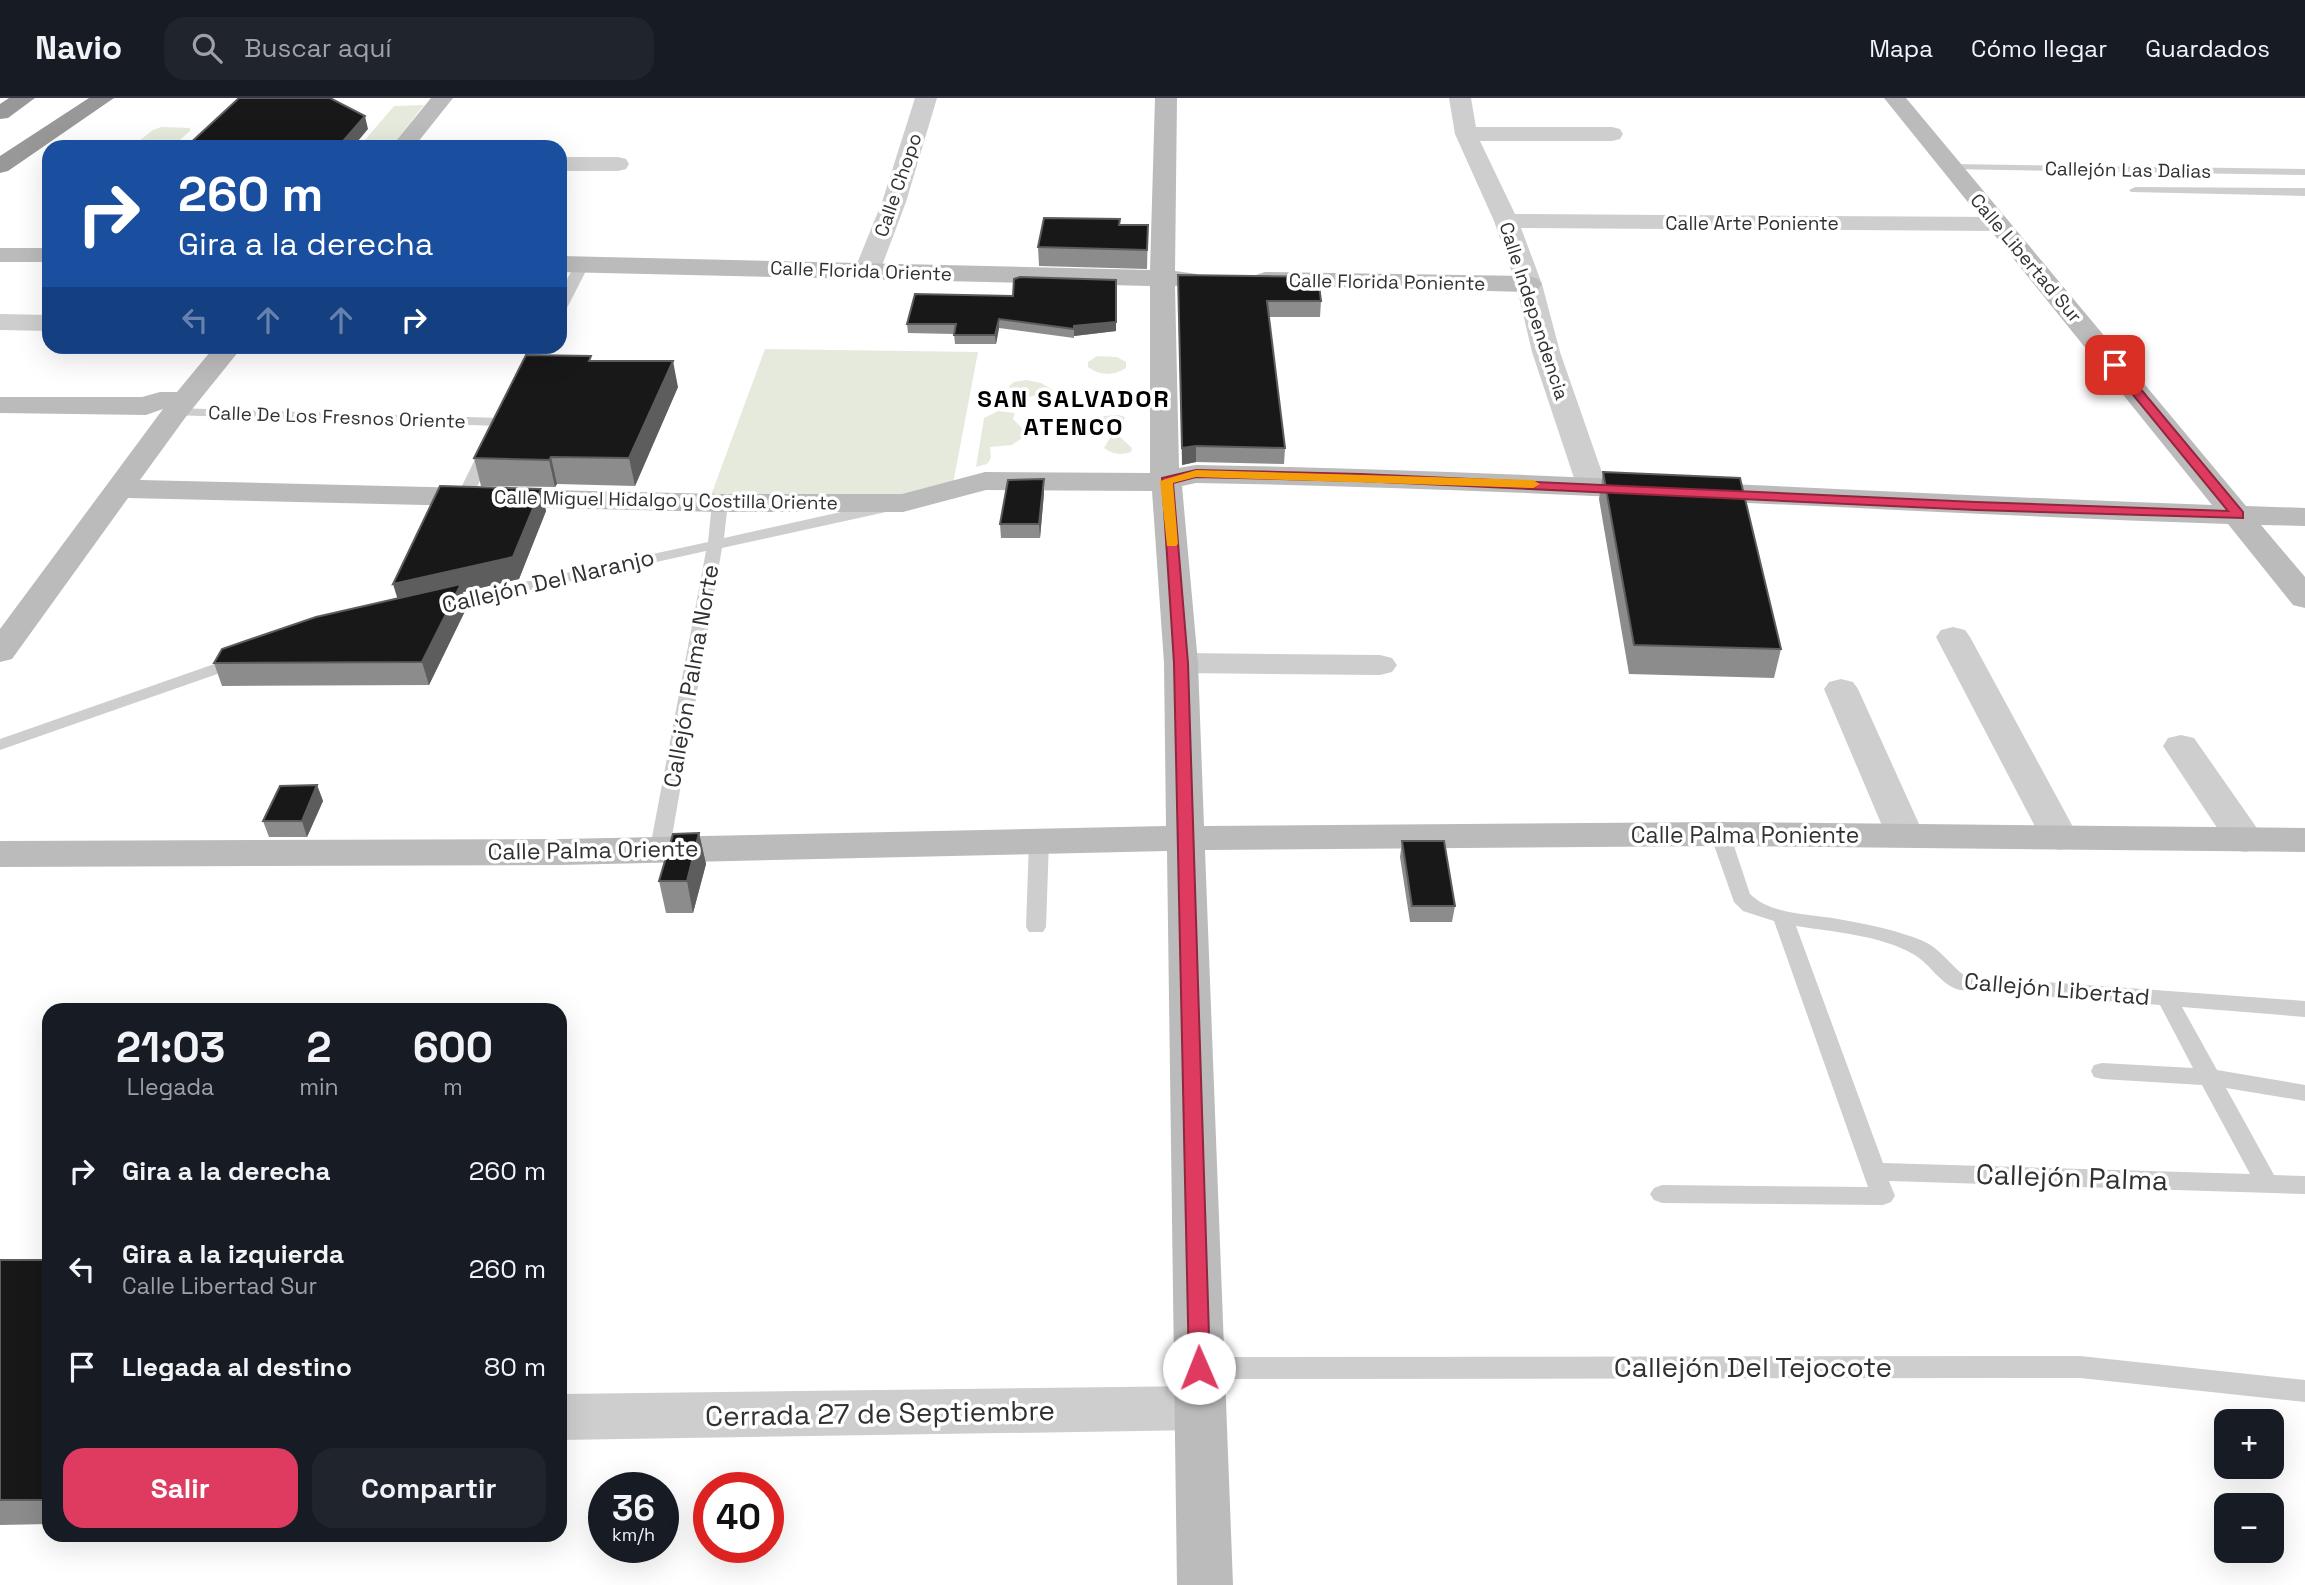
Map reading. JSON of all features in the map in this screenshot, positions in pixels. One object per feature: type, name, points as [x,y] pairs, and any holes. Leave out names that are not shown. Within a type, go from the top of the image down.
[{"type":"highway","points":[[0,113],[24,98]]},
{"type":"highway","points":[[0,166],[103,98]]},
{"type":"street","points":[[408,140],[442,98]]},
{"type":"street","name":"Calle Chopo","points":[[867,271],[894,202],[926,98]]},
{"type":"street","points":[[1166,98],[1161,279],[1164,408],[1162,464],[1166,481],[1181,663],[1205,1585]]},
{"type":"street","name":"Calle Independencia","points":[[1460,98],[1466,134],[1506,221],[1530,284],[1546,352],[1592,486]]},
{"type":"street","name":"Calle Libertad Sur","points":[[1895,98],[2305,598]]},
{"type":"street","points":[[1466,134],[1612,134]]},
{"type":"street","points":[[567,164],[618,164]]},
{"type":"street","name":"Calle Arte Poniente","points":[[1506,221],[1998,225]]},
{"type":"street","points":[[0,255],[42,256]]},
{"type":"street","name":"Calle Florida Oriente","points":[[572,264],[1161,279]]},
{"type":"street","points":[[1161,279],[1211,279]]},
{"type":"street","name":"Calle Florida Poniente","points":[[1239,280],[1530,284]]},
{"type":"street","points":[[0,322],[42,323]]},
{"type":"street","points":[[0,652],[121,489],[173,404],[222,354]]},
{"type":"street","name":"Calle De Los Fresnos Oriente","points":[[0,395],[154,395],[173,404]]},
{"type":"street","name":"Calle De Los Fresnos Oriente","points":[[0,405],[173,404]]},
{"type":"street","name":"Calle Miguel Hidalgo y Costilla Oriente","points":[[121,489],[660,499],[720,503],[903,503],[985,481],[1166,481],[1196,474],[1592,486],[1976,506],[2305,517]]},
{"type":"street","points":[[1953,637],[2060,838]]},
{"type":"street","points":[[1181,663],[1380,665]]},
{"type":"street","points":[[1841,689],[1905,835]]},
{"type":"street","points":[[2182,746],[2245,840]]},
{"type":"street","name":"Calle Palma Poniente","points":[[1185,838],[1720,834],[2305,840]]},
{"type":"street","name":"Calle Palma Oriente","points":[[0,853],[549,852],[1185,838]]},
{"type":"street","name":"Cerrada 27 de Septiembre","points":[[567,1417],[1200,1388]]},
{"type":"lane","name":"Callejón Las Dalias","points":[[1951,167],[2305,172]]},
{"type":"lane","points":[[2135,190],[2305,192]]},
{"type":"lane","points":[[567,282],[572,264]]},
{"type":"lane","points":[[517,390],[536,354]]},
{"type":"lane","name":"Calle De Los Fresnos Oriente","points":[[173,404],[503,417],[465,496]]},
{"type":"lane","name":"Callejón Palma Norte","points":[[660,848],[715,545],[720,503]]},
{"type":"lane","name":"Callejón Del Naranjo","points":[[421,609],[593,569],[903,503]]},
{"type":"lane","points":[[0,745],[261,653]]},
{"type":"lane","points":[[1662,1194],[1883,1196],[1877,1172],[1783,916],[1750,906],[1741,897],[1720,834]]},
{"type":"lane","points":[[1036,927],[1039,841]]},
{"type":"lane","name":"Callejón Libertad","points":[[1783,916],[1888,937],[1929,953],[1948,977],[1961,982],[2305,1009]]},
{"type":"lane","points":[[2167,999],[2266,1182]]},
{"type":"lane","points":[[2102,1072],[2208,1077],[2305,1093]]},
{"type":"lane","name":"Callejón Palma","points":[[1877,1172],[2305,1185]]},
{"type":"lane","name":"Callejón Del Tejocote","points":[[1200,1388],[2080,1367],[2305,1391]]},
{"type":"shaded area","points":[[424,105],[396,140],[365,140],[394,106]]},
{"type":"shaded area","points":[[161,127],[190,128],[180,140],[140,140]]},
{"type":"shaded area","points":[[765,349],[978,352],[953,484],[901,499],[710,498]]},
{"type":"shaded area","points":[[1097,356],[1117,357],[1126,362],[1126,368],[1111,374],[1097,372],[1088,367],[1088,362]]},
{"type":"shaded area","points":[[1026,380],[1041,383],[1053,390],[1029,397],[1011,392],[1009,386],[1014,382]]},
{"type":"shaded area","points":[[998,411],[1015,413],[1013,419],[1022,428],[1022,438],[1012,445],[990,447],[991,458],[987,464],[976,467],[984,418]]},
{"type":"shaded area","points":[[1104,416],[1125,417],[1119,436],[1132,448],[1131,452],[1124,454],[1104,448],[1110,438],[1109,430],[1098,423]]},
{"type":"building","points":[[239,98],[330,98],[365,116],[344,140],[194,140]]},
{"type":"building","points":[[1044,218],[1120,219],[1119,225],[1148,225],[1147,250],[1038,247]]},
{"type":"building","points":[[1178,275],[1318,277],[1321,301],[1267,301],[1285,448],[1182,448]]},
{"type":"building","points":[[1014,279],[1116,280],[1116,322],[1074,326],[1074,329],[999,319],[995,335],[954,335],[956,324],[907,324],[915,294],[1013,296]]},
{"type":"building","points":[[526,355],[591,356],[589,361],[673,361],[629,458],[474,458]]},
{"type":"building","points":[[1603,472],[1740,478],[1781,649],[1634,645]]},
{"type":"building","points":[[1044,479],[1039,524],[1000,524],[1008,480]]},
{"type":"building","points":[[440,486],[541,489],[513,557],[393,584]]},
{"type":"building","points":[[461,584],[422,662],[214,663],[222,649],[316,617]]},
{"type":"building","points":[[317,785],[302,821],[263,821],[280,786]]},
{"type":"building","points":[[699,833],[687,881],[659,881],[673,834]]},
{"type":"building","points":[[1402,841],[1444,841],[1455,906],[1412,906]]},
{"type":"building","points":[[0,1260],[42,1260],[42,1500],[0,1500]]},
{"type":"slow traffic","points":[[1171,544],[1166,481],[1196,474],[1533,484]]},
{"type":"district","name":"SAN SALVADOR ATENCO","points":[[1074,412]]},
{"type":"route","points":[[1199,1368],[1181,663],[1166,481],[1196,474],[1360,477],[1976,506],[2239,515],[2115,365]]}]
